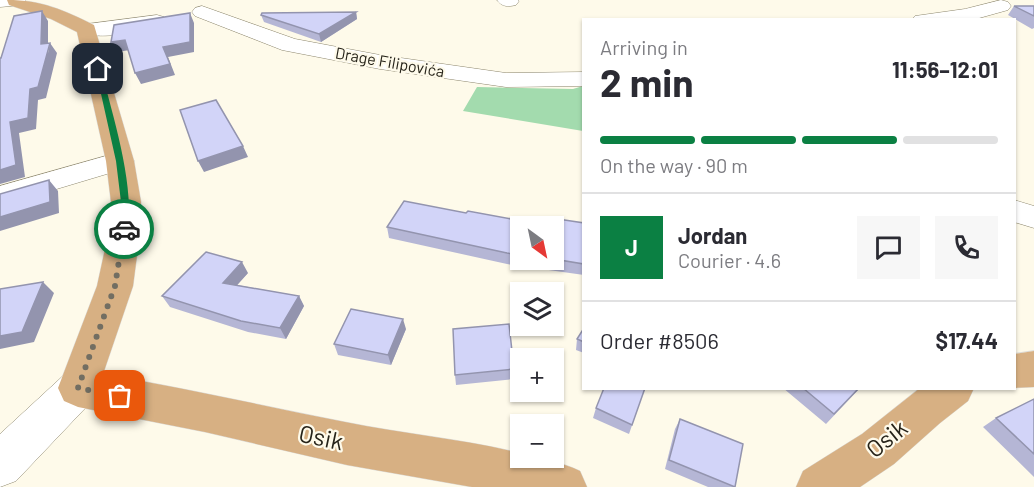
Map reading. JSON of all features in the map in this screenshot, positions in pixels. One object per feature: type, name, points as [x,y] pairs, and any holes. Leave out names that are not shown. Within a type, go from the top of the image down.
[{"type":"main road","points":[[11,1],[58,15],[87,29],[120,161],[126,202],[115,286],[78,388]]},
{"type":"main road","points":[[1016,372],[1034,369]]},
{"type":"main road","name":"Osik","points":[[78,388],[205,412],[346,444],[481,466],[564,487]]},
{"type":"main road","name":"Osik","points":[[819,487],[878,449],[951,390]]},
{"type":"street","points":[[87,29],[116,28],[202,12],[234,0]]},
{"type":"street","points":[[939,18],[964,15],[993,3],[1023,9]]},
{"type":"street","name":"Drage Filipovića","points":[[202,12],[290,45],[391,63],[506,80],[582,79]]},
{"type":"street","points":[[0,196],[120,161]]},
{"type":"street","points":[[1016,212],[1034,217]]},
{"type":"street","points":[[0,465],[78,388]]},
{"type":"green space","points":[[582,86],[582,131],[463,111],[477,87],[573,89]]},
{"type":"building","points":[[1014,6],[1034,6],[1034,16]]},
{"type":"building","points":[[42,11],[41,44],[50,43],[38,87],[30,89],[28,118],[10,122],[16,165],[0,170],[0,58],[14,16]]},
{"type":"building","points":[[356,12],[319,34],[261,15],[262,13]]},
{"type":"building","points":[[190,13],[190,42],[163,47],[170,64],[135,73],[125,40],[111,42],[114,25]]},
{"type":"building","points":[[216,100],[243,146],[198,161],[180,110]]},
{"type":"building","points":[[49,180],[50,202],[0,217],[0,194]]},
{"type":"building","points":[[404,201],[510,219],[510,253],[387,227]]},
{"type":"building","points":[[564,220],[582,223],[582,264],[564,261]]},
{"type":"building","points":[[206,252],[242,262],[223,283],[299,296],[280,328],[241,321],[162,296]]},
{"type":"building","points":[[43,282],[22,332],[0,336],[0,289]]},
{"type":"building","points":[[351,309],[403,319],[388,355],[334,344]]},
{"type":"building","points":[[509,324],[512,348],[510,369],[455,375],[453,329]]},
{"type":"building","points":[[582,331],[582,341],[577,339]]},
{"type":"building","points":[[603,390],[644,390],[632,425],[596,408]]},
{"type":"building","points":[[805,390],[857,390],[834,414]]},
{"type":"building","points":[[1034,399],[1034,454],[996,418]]},
{"type":"building","points":[[680,419],[743,444],[735,487],[669,460]]},
{"type":"way so far","points":[[120,396],[78,388],[115,286],[124,229]]},
{"type":"route","points":[[98,69],[120,161],[126,202],[124,229]]}]
